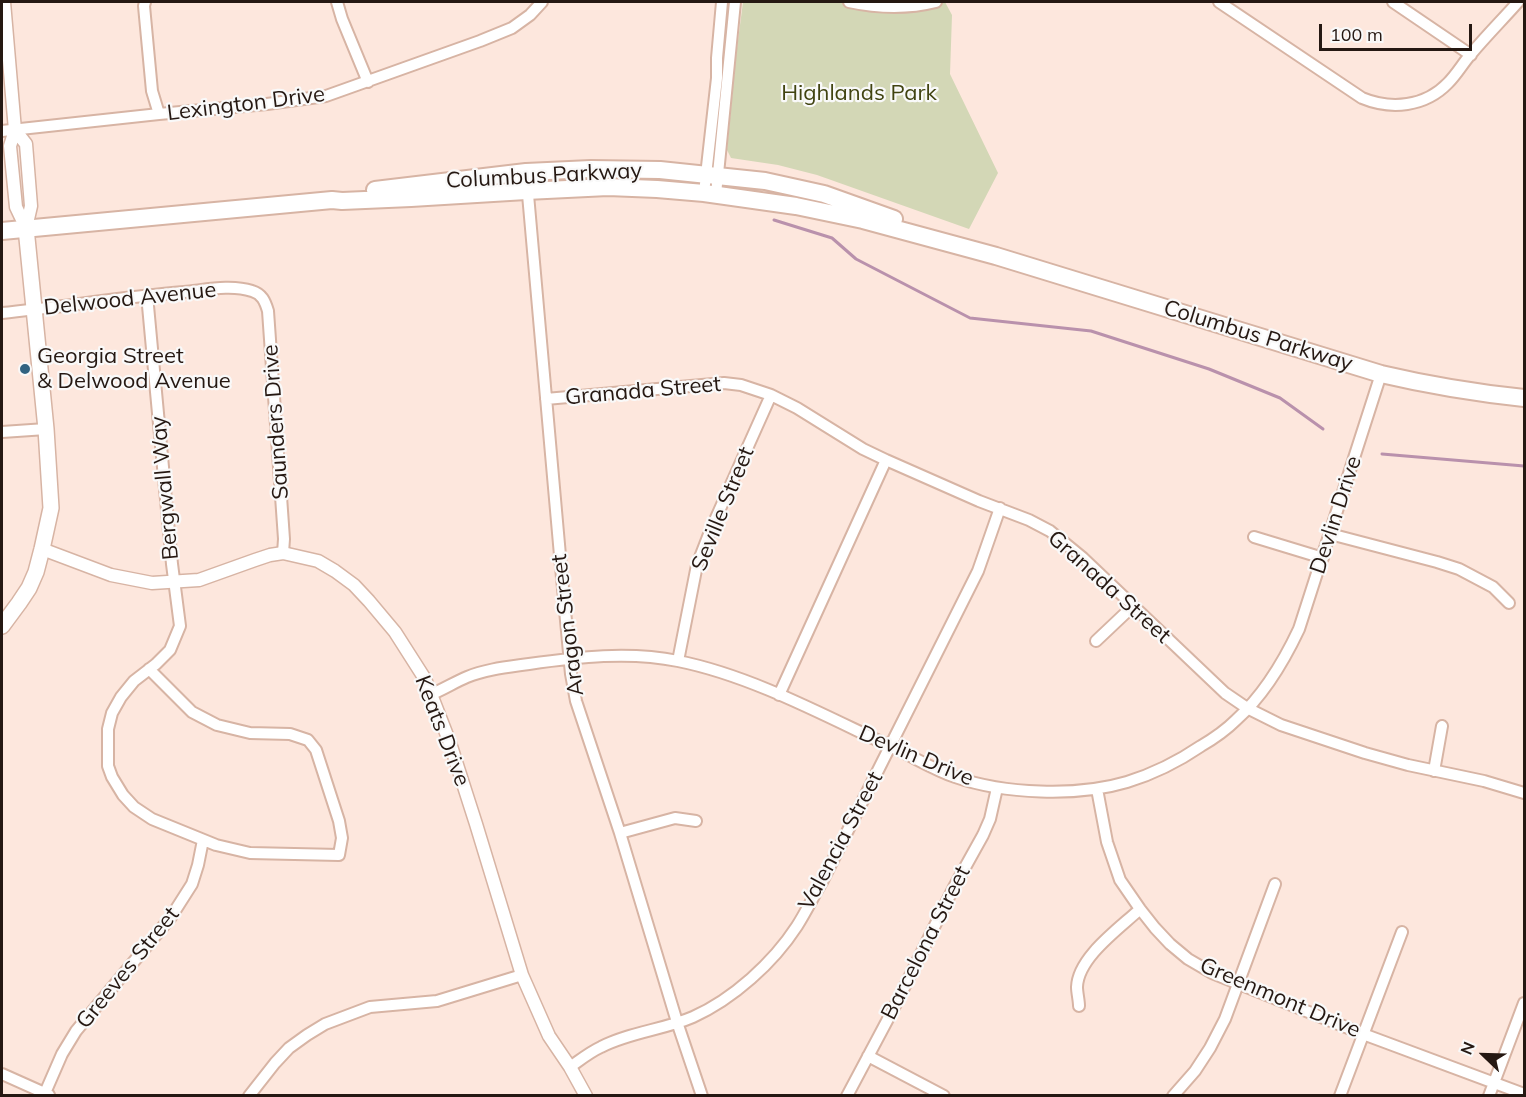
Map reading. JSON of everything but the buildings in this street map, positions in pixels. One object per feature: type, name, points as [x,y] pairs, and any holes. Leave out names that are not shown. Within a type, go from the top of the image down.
[{"type":"main road","name":"Columbus Parkway","points":[[332,200],[378,190],[526,172],[591,169],[660,170],[765,181],[824,194],[996,256]]},
{"type":"main road","name":"Columbus Parkway","points":[[2,231],[332,200],[608,187],[710,194],[796,206],[863,220],[996,256],[1381,374],[1473,392],[1524,398]]},
{"type":"main road","points":[[2,624],[20,603],[36,572],[51,508],[46,429],[26,228]]},
{"type":"street","points":[[145,2],[152,91],[159,114]]},
{"type":"street","points":[[337,2],[368,82]]},
{"type":"street","name":"Lexington Drive","points":[[2,131],[267,105],[326,96],[480,42],[512,28],[530,15],[542,2]]},
{"type":"street","points":[[712,175],[722,2]]},
{"type":"street","points":[[710,194],[735,2]]},
{"type":"street","points":[[849,2],[872,6],[906,6],[936,2]]},
{"type":"street","points":[[1219,2],[1362,98],[1380,105],[1408,105],[1436,93],[1447,84],[1518,2]]},
{"type":"street","points":[[1393,2],[1471,55]]},
{"type":"street","points":[[3,4],[15,130],[10,146],[16,207],[26,228]]},
{"type":"street","name":"Aragon Street","points":[[526,172],[570,658],[576,701],[702,1095]]},
{"type":"street","name":"Delwood Avenue","points":[[2,313],[147,295],[229,288],[259,293]]},
{"type":"street","name":"Saunders Drive","points":[[259,293],[268,311],[283,553]]},
{"type":"street","name":"Bergwall Way","points":[[147,295],[172,564],[180,626],[170,650],[134,681],[112,713],[108,729],[108,766],[123,795],[134,807],[152,819],[203,840],[250,853],[339,855],[342,838],[339,821],[316,750],[308,740],[290,734],[250,733],[217,725],[192,712],[149,669]]},
{"type":"street","name":"Devlin Drive","points":[[432,694],[468,676],[494,669],[570,658],[649,657],[678,661],[744,680],[953,776],[997,788],[1049,791],[1096,789],[1125,783],[1148,775],[1188,755],[1223,731],[1264,689],[1286,655],[1299,629],[1381,374]]},
{"type":"street","name":"Granada Street","points":[[546,399],[724,383],[741,385],[771,395],[797,408],[863,449],[1050,531],[1083,558],[1225,693],[1247,708],[1281,725],[1354,750],[1408,765],[1484,781],[1524,793]]},
{"type":"street","name":"Seville Street","points":[[678,661],[697,565],[771,395]]},
{"type":"street","points":[[2,432],[46,429]]},
{"type":"street","points":[[779,695],[886,460]]},
{"type":"street","name":"Valencia Street","points":[[570,1067],[601,1047],[677,1022],[710,1008],[733,993],[762,967],[796,927],[822,882],[978,571],[1000,508]]},
{"type":"street","points":[[1330,534],[1459,569],[1493,587],[1509,603]]},
{"type":"street","points":[[1254,537],[1323,558]]},
{"type":"street","name":"Keats Drive","points":[[42,549],[111,575],[152,583],[199,580],[270,555],[283,553],[318,561],[354,585],[395,632],[432,694],[476,824],[522,975],[549,1036],[586,1095]]},
{"type":"street","points":[[1096,641],[1133,606]]},
{"type":"street","points":[[1434,771],[1442,726]]},
{"type":"street","name":"Barcelona Street","points":[[847,1095],[983,835],[990,819],[997,788]]},
{"type":"street","name":"Greenmont Drive","points":[[1096,789],[1107,842],[1120,880],[1140,909],[1170,944],[1188,959],[1212,973],[1363,1034],[1524,1094]]},
{"type":"street","points":[[620,833],[675,818],[696,821]]},
{"type":"street","name":"Greeves Street","points":[[48,1094],[62,1054],[76,1031],[171,917],[192,884],[203,840]]},
{"type":"street","points":[[1173,1095],[1195,1071],[1225,1019],[1275,884]]},
{"type":"street","points":[[1080,1006],[1077,986],[1080,973],[1090,957],[1140,909]]},
{"type":"street","points":[[1340,1095],[1402,932]]},
{"type":"street","points":[[252,1095],[289,1048],[335,1020],[370,1007],[437,1001],[522,975]]},
{"type":"street","points":[[1489,1095],[1524,1003]]},
{"type":"street","points":[[868,1056],[944,1095]]},
{"type":"street","points":[[2,1074],[48,1094]]},
{"type":"green space","name":"Highlands Park","points":[[743,2],[945,2],[952,15],[950,74],[998,173],[969,229],[817,175],[778,165],[731,158],[727,150]]},
{"type":"waterway","points":[[774,220],[832,238],[856,259],[970,318],[1091,331],[1209,369],[1280,398],[1323,429]]},
{"type":"waterway","points":[[1382,454],[1524,466]]},
{"type":"place","name":"Georgia Street & Delwood Avenue","points":[[25,369]]}]
